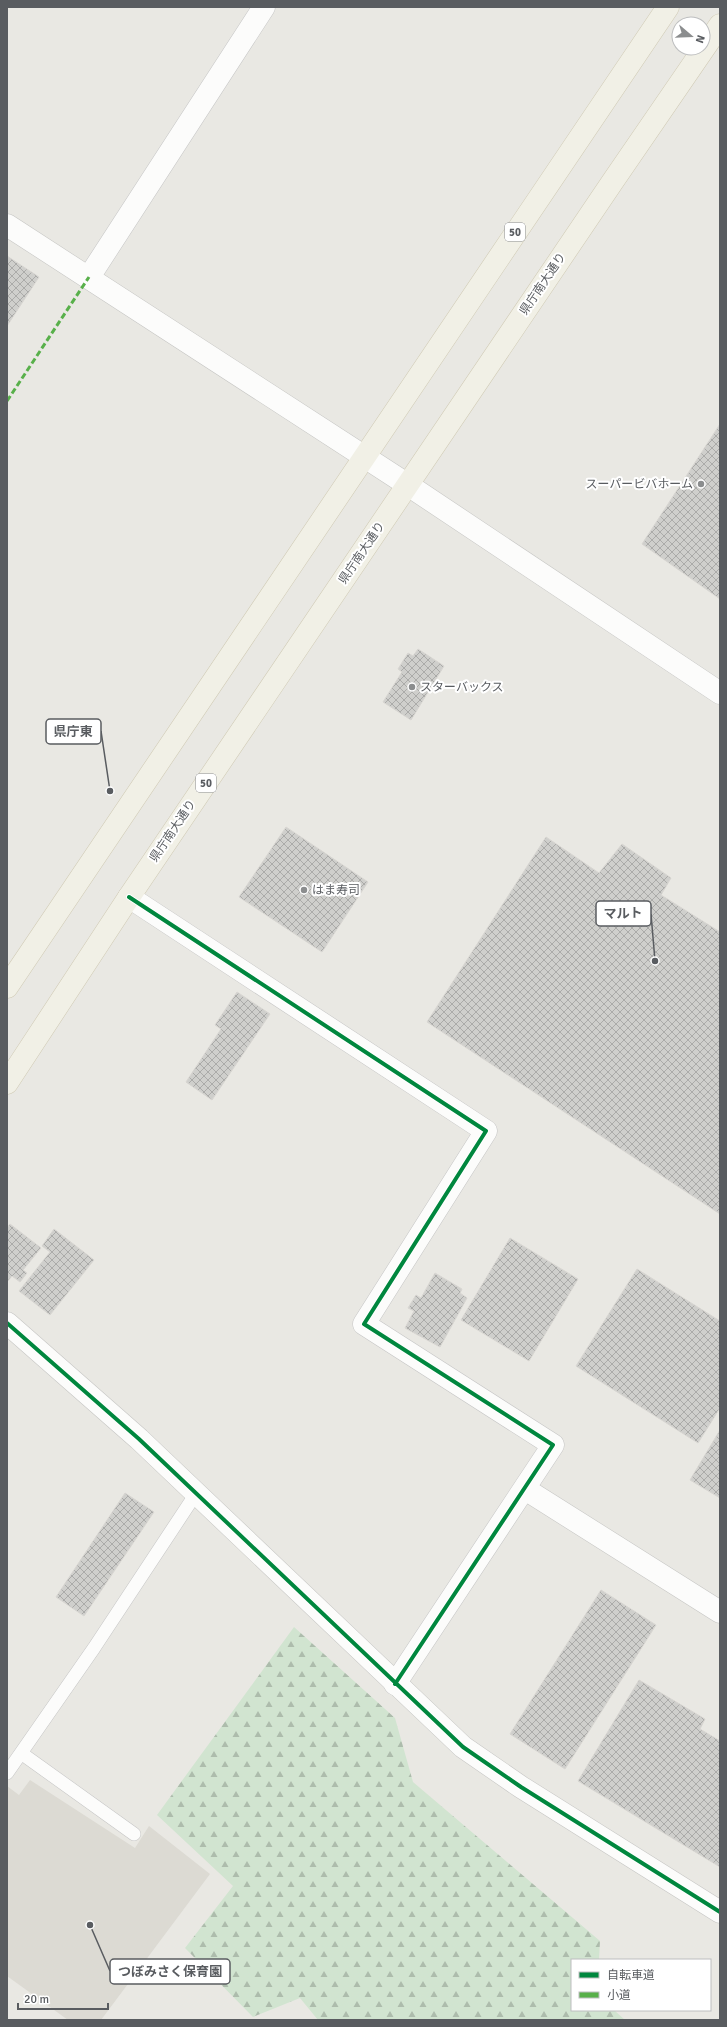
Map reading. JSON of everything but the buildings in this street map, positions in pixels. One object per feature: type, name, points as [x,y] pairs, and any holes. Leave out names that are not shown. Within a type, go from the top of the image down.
[{"type":"main road","name":"50","points":[[7,987],[668,7]]},
{"type":"main road","name":"県庁南大通り","points":[[7,1083],[129,897],[617,174],[720,25]]},
{"type":"street","points":[[88,277],[264,7]]},
{"type":"street","points":[[7,225],[408,485],[720,693]]},
{"type":"street","points":[[129,897],[486,1131],[364,1324],[553,1445],[395,1684]]},
{"type":"street","points":[[7,1323],[72,1378],[197,1492],[354,1642],[395,1684],[463,1747],[521,1787],[720,1912]]},
{"type":"street","points":[[525,1489],[720,1612]]},
{"type":"lane","points":[[7,1773],[94,1648],[197,1492]]},
{"type":"lane","points":[[21,1753],[134,1834]]},
{"type":"shaded area","points":[[30,1780],[135,1848],[149,1826],[210,1874],[101,2020],[68,2020],[7,1976],[7,1786],[19,1795]]},
{"type":"green space","points":[[294,1627],[395,1718],[413,1782],[600,1941],[599,1959],[571,1959],[571,2011],[615,2011],[625,2020],[318,2020],[300,1998],[253,2017],[185,1948],[233,1886],[157,1815]]},
{"type":"marked path","points":[[7,401],[89,277]]},
{"type":"cycle path","points":[[129,897],[486,1131],[364,1324],[553,1445],[395,1684]]},
{"type":"cycle path","points":[[7,1323],[139,1439],[463,1747],[521,1787],[720,1912]]},
{"type":"place","name":"スーパービバホーム","points":[[701,484]]},
{"type":"place","name":"スターバックス","points":[[412,687]]},
{"type":"place","name":"県庁東","points":[[110,791]]},
{"type":"place","name":"はま寿司","points":[[304,890]]},
{"type":"place","name":"マルト","points":[[655,961]]},
{"type":"place","name":"つぼみさく保育園","points":[[90,1925]]}]
